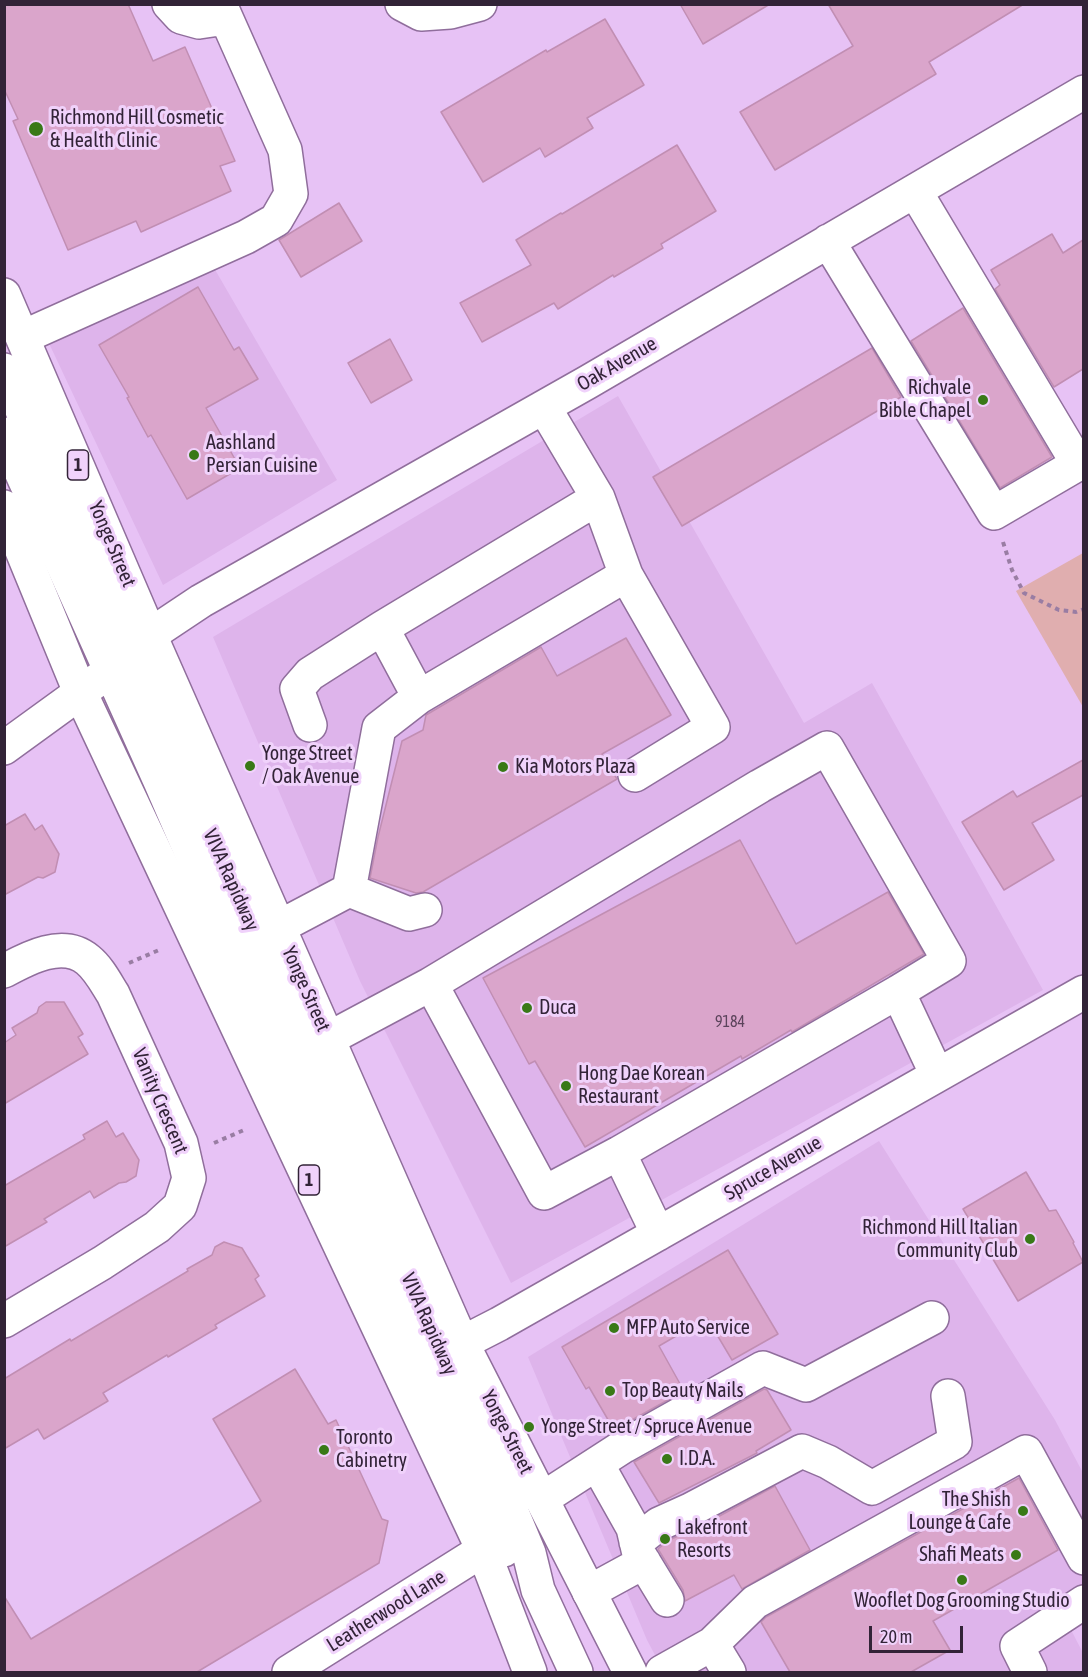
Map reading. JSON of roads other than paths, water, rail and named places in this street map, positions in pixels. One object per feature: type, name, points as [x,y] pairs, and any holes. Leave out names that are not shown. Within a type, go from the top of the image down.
[{"type":"street","points":[[23,337],[246,237],[276,220],[291,194],[285,150],[223,11],[199,22],[181,17],[169,4]]},
{"type":"street","points":[[402,4],[421,14],[450,12],[480,4]]},
{"type":"street","name":"Oak Avenue","points":[[4,748],[201,601],[544,407],[1083,92]]},
{"type":"street","points":[[828,242],[994,513],[1078,464],[915,190]]},
{"type":"street","name":"Yonge Street","points":[[4,295],[23,337],[130,654],[279,927],[462,1343],[630,1672]]},
{"type":"street","name":"VIVA Rapidway","points":[[4,370],[499,1481],[529,1553],[538,1590],[576,1672]]},
{"type":"street","points":[[544,407],[598,498],[626,575],[713,727],[635,775]]},
{"type":"street","name":"VIVA Rapidway","points":[[4,434],[130,654]]},
{"type":"street","points":[[310,725],[297,689],[309,674],[598,498]]},
{"type":"street","name":"1","points":[[4,507],[80,692],[483,1550],[530,1672]]},
{"type":"street","points":[[349,890],[379,728],[419,697],[626,575]]},
{"type":"street","points":[[382,628],[419,697]]},
{"type":"street","points":[[328,1039],[431,984],[826,748],[948,961],[619,1153],[544,1193],[431,984]]},
{"type":"street","points":[[279,927],[349,890],[409,914],[425,910]]},
{"type":"street","name":"Vanity Crescent","points":[[4,971],[50,951],[68,951],[87,959],[103,977],[113,994],[181,1143],[189,1178],[180,1206],[157,1227],[102,1263],[4,1321]]},
{"type":"street","points":[[898,992],[937,1075]]},
{"type":"street","name":"Spruce Avenue","points":[[462,1343],[1083,992]]},
{"type":"street","points":[[619,1153],[657,1234]]},
{"type":"street","points":[[542,1499],[624,1446],[763,1368],[806,1385],[932,1318]]},
{"type":"street","points":[[589,1592],[640,1552],[659,1524],[802,1451],[828,1462],[873,1488],[955,1442],[948,1396]]},
{"type":"street","points":[[662,1672],[712,1644],[755,1602],[1026,1452],[1083,1558]]},
{"type":"street","points":[[597,1464],[633,1528],[640,1552],[667,1600]]},
{"type":"street","name":"Leatherwood Lane","points":[[289,1672],[483,1550]]},
{"type":"street","points":[[1024,1670],[1017,1646],[1083,1602]]},
{"type":"street","points":[[712,1644],[729,1672]]},
{"type":"place","name":"Richmond Hill Cosmetic & Health Clinic","points":[[36,129]]},
{"type":"place","name":"Richvale Bible Chapel","points":[[983,400]]},
{"type":"place","name":"Aashland Persian Cuisine","points":[[194,455]]},
{"type":"place","name":"Yonge Street / Oak Avenue","points":[[250,766]]},
{"type":"place","name":"Kia Motors Plaza","points":[[503,767]]},
{"type":"place","name":"Duca","points":[[527,1008]]},
{"type":"place","name":"Hong Dae Korean Restaurant","points":[[566,1086]]},
{"type":"place","name":"Richmond Hill Italian Community Club","points":[[1030,1239]]},
{"type":"place","name":"MFP Auto Service","points":[[614,1328]]},
{"type":"place","name":"Top Beauty Nails","points":[[610,1391]]},
{"type":"place","name":"Yonge Street / Spruce Avenue","points":[[529,1427]]},
{"type":"place","name":"Toronto Cabinetry","points":[[324,1450]]},
{"type":"place","name":"I.D.A.","points":[[667,1459]]},
{"type":"place","name":"The Shish Lounge & Cafe","points":[[1023,1511]]},
{"type":"place","name":"Lakefront Resorts","points":[[665,1539]]},
{"type":"place","name":"Shafi Meats","points":[[1016,1555]]},
{"type":"place","name":"Wooflet Dog Grooming Studio","points":[[962,1580]]}]
